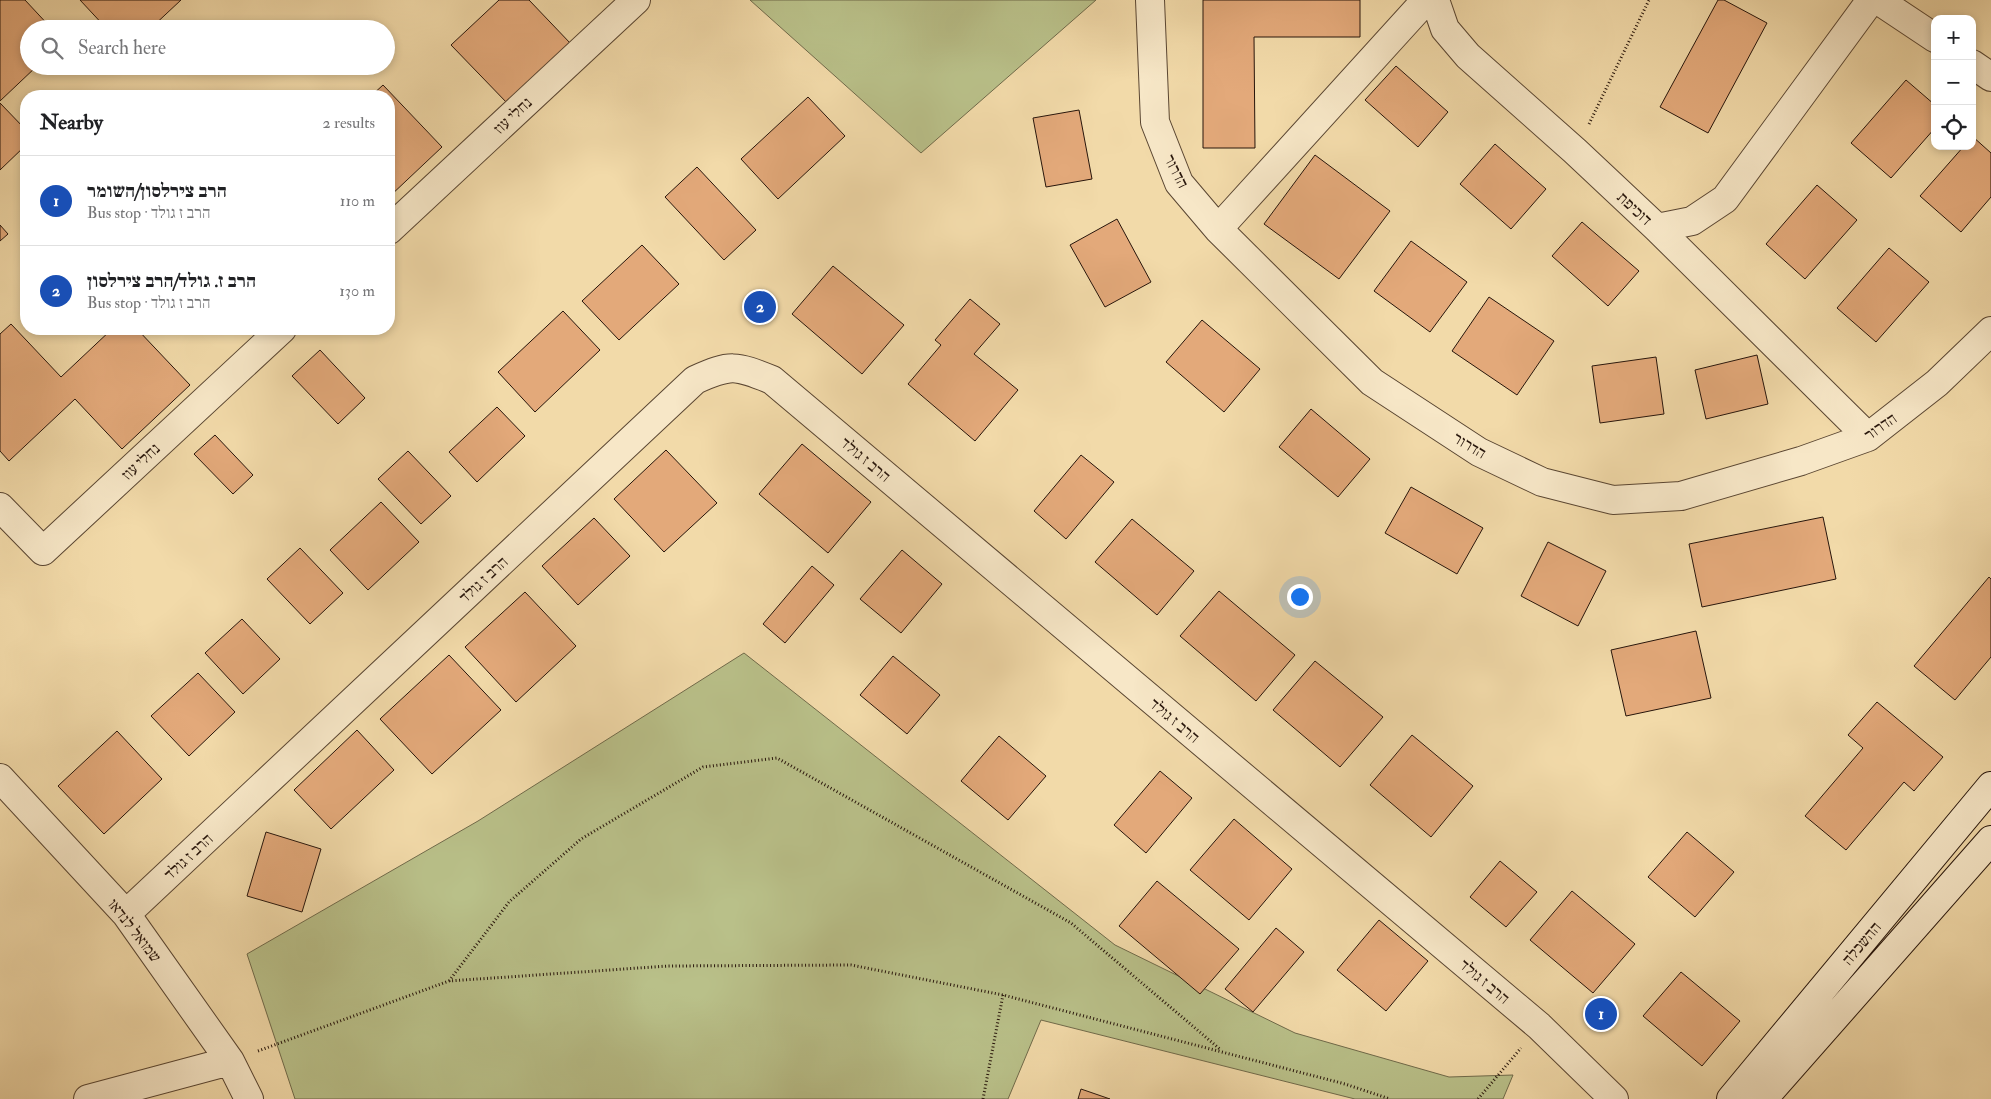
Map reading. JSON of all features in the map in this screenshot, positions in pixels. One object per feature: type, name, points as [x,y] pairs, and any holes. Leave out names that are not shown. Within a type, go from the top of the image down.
[{"type":"street","name":"נחלי עוז","points":[[395,224],[636,0]]},
{"type":"street","name":"הדרור","points":[[1150,0],[1155,122],[1179,184],[1218,229],[1372,382],[1479,452],[1542,482],[1613,500],[1680,496],[1801,461],[1868,437],[1937,383],[1991,331]]},
{"type":"street","points":[[1218,229],[1426,0]]},
{"type":"street","name":"דוכיפת","points":[[1435,0],[1445,30],[1468,56],[1575,151],[1657,228],[1692,221],[1725,199],[1871,0]]},
{"type":"street","points":[[1878,0],[1931,35]]},
{"type":"street","points":[[1976,67],[1991,77]]},
{"type":"street","points":[[1657,228],[1868,437]]},
{"type":"street","name":"נחלי עוז","points":[[0,507],[43,550],[276,335]]},
{"type":"street","name":"הרב ז גולד","points":[[126,914],[695,380],[722,368],[744,368],[772,380],[1539,1026],[1614,1099]]},
{"type":"street","name":"שמואל לנדאו","points":[[0,778],[126,914],[230,1061],[249,1099]]},
{"type":"street","name":"ההשכלה","points":[[1731,1099],[1991,786]]},
{"type":"street","name":"ההשכלה","points":[[1763,1099],[1991,840]]},
{"type":"street","points":[[88,1099],[230,1061]]},
{"type":"path","points":[[1575,151],[1649,0]]},
{"type":"path","points":[[448,981],[509,902],[581,839],[703,767],[777,758],[1071,923],[1223,1052]]},
{"type":"path","points":[[230,1061],[448,981],[668,966],[851,966],[1003,995],[1345,1084],[1390,1099]]},
{"type":"path","points":[[982,1099],[1003,995]]},
{"type":"path","points":[[1478,1099],[1539,1026]]},
{"type":"green space","points":[[750,0],[1096,0],[921,153]]},
{"type":"green space","points":[[744,653],[1115,945],[1295,1033],[1449,1077],[1513,1075],[1503,1099],[1355,1099],[1041,1020],[1008,1099],[295,1099],[247,954],[478,821]]},
{"type":"building","points":[[0,0],[25,0],[44,20],[20,20],[20,75],[27,75],[0,101]]},
{"type":"building","points":[[80,0],[181,0],[160,20],[99,20]]},
{"type":"building","points":[[499,0],[529,0],[571,44],[508,104],[451,45]]},
{"type":"building","points":[[1203,0],[1360,0],[1360,37],[1254,37],[1255,148],[1203,148]]},
{"type":"building","points":[[1718,0],[1724,0],[1767,23],[1708,133],[1660,107]]},
{"type":"building","points":[[1396,66],[1448,112],[1418,147],[1365,100]]},
{"type":"building","points":[[1906,80],[1931,102],[1931,133],[1891,178],[1851,143]]},
{"type":"building","points":[[383,85],[388,90],[378,90]]},
{"type":"building","points":[[808,97],[845,136],[778,199],[741,159]]},
{"type":"building","points":[[395,98],[442,147],[395,191]]},
{"type":"building","points":[[0,103],[20,124],[20,151],[0,170]]},
{"type":"building","points":[[1079,110],[1092,179],[1046,187],[1033,118]]},
{"type":"building","points":[[1976,140],[1991,153],[1991,197],[1961,232],[1920,196],[1960,150],[1976,150]]},
{"type":"building","points":[[1495,144],[1546,189],[1511,229],[1460,184]]},
{"type":"building","points":[[1315,155],[1390,211],[1339,279],[1264,224]]},
{"type":"building","points":[[697,167],[756,230],[724,260],[665,197]]},
{"type":"building","points":[[1817,185],[1857,220],[1805,279],[1766,244]]},
{"type":"building","points":[[1117,219],[1151,282],[1105,307],[1070,245]]},
{"type":"building","points":[[1582,222],[1639,271],[1608,306],[1552,256]]},
{"type":"building","points":[[0,225],[8,234],[0,241]]},
{"type":"building","points":[[1411,241],[1467,282],[1430,332],[1374,291]]},
{"type":"building","points":[[642,245],[679,284],[619,340],[582,301]]},
{"type":"building","points":[[1889,248],[1929,282],[1876,342],[1837,308]]},
{"type":"building","points":[[833,266],[904,325],[862,374],[792,314]]},
{"type":"building","points":[[1489,297],[1554,341],[1517,395],[1452,351]]},
{"type":"building","points":[[970,299],[1000,324],[974,354],[1018,390],[975,441],[908,384],[941,345],[935,340]]},
{"type":"building","points":[[563,311],[600,350],[535,412],[498,372]]},
{"type":"building","points":[[1202,320],[1260,369],[1224,412],[1166,362]]},
{"type":"building","points":[[11,324],[61,377],[106,335],[143,335],[190,385],[122,449],[75,399],[9,461],[0,451],[0,334]]},
{"type":"building","points":[[320,350],[365,398],[338,424],[292,376]]},
{"type":"building","points":[[1757,355],[1768,404],[1706,419],[1695,370]]},
{"type":"building","points":[[1656,357],[1664,414],[1600,423],[1592,366]]},
{"type":"building","points":[[497,407],[525,436],[477,482],[449,452]]},
{"type":"building","points":[[1311,409],[1370,459],[1338,497],[1279,447]]},
{"type":"building","points":[[215,435],[253,475],[233,494],[194,454]]},
{"type":"building","points":[[802,444],[871,502],[828,553],[759,494]]},
{"type":"building","points":[[666,450],[717,503],[664,552],[614,499]]},
{"type":"building","points":[[408,451],[451,496],[421,524],[378,479]]},
{"type":"building","points":[[1081,455],[1114,482],[1066,539],[1034,511]]},
{"type":"building","points":[[1411,487],[1483,528],[1457,574],[1385,533]]},
{"type":"building","points":[[381,502],[419,542],[368,590],[330,550]]},
{"type":"building","points":[[1823,517],[1836,579],[1702,607],[1689,544]]},
{"type":"building","points":[[594,518],[630,556],[578,605],[542,566]]},
{"type":"building","points":[[1132,519],[1194,571],[1157,615],[1095,562]]},
{"type":"building","points":[[1548,542],[1606,571],[1578,626],[1521,596]]},
{"type":"building","points":[[300,548],[343,593],[310,624],[267,579]]},
{"type":"building","points":[[902,550],[942,584],[901,633],[860,599]]},
{"type":"building","points":[[812,566],[834,585],[785,643],[763,624]]},
{"type":"building","points":[[1989,577],[1991,579],[1991,657],[1955,700],[1914,666]]},
{"type":"building","points":[[1219,591],[1295,655],[1256,701],[1180,636]]},
{"type":"building","points":[[525,592],[576,646],[516,702],[465,647]]},
{"type":"building","points":[[242,619],[280,659],[243,694],[205,653]]},
{"type":"building","points":[[1696,631],[1711,698],[1626,716],[1611,650]]},
{"type":"building","points":[[449,655],[501,710],[432,774],[380,719]]},
{"type":"building","points":[[893,656],[940,695],[907,734],[860,695]]},
{"type":"building","points":[[1315,661],[1383,717],[1340,767],[1273,710]]},
{"type":"building","points":[[198,673],[235,712],[189,756],[151,716]]},
{"type":"building","points":[[1877,702],[1943,757],[1914,791],[1904,782],[1846,850],[1805,816],[1863,748],[1848,735]]},
{"type":"building","points":[[357,730],[394,770],[331,829],[294,790]]},
{"type":"building","points":[[117,731],[162,779],[104,834],[58,786]]},
{"type":"building","points":[[1412,735],[1473,786],[1431,837],[1370,785]]},
{"type":"building","points":[[999,736],[1046,776],[1008,820],[961,781]]},
{"type":"building","points":[[1160,771],[1192,798],[1146,853],[1114,825]]},
{"type":"building","points":[[1234,819],[1292,869],[1249,920],[1190,870]]},
{"type":"building","points":[[266,832],[321,849],[302,912],[247,896]]},
{"type":"building","points":[[1687,832],[1734,872],[1695,917],[1648,877]]},
{"type":"building","points":[[1500,861],[1537,892],[1506,927],[1470,897]]},
{"type":"building","points":[[1157,881],[1239,949],[1200,994],[1119,926]]},
{"type":"building","points":[[1572,891],[1635,944],[1593,993],[1530,940]]},
{"type":"building","points":[[1379,920],[1428,961],[1386,1011],[1337,970]]},
{"type":"building","points":[[1276,928],[1304,952],[1253,1012],[1225,989]]},
{"type":"building","points":[[1681,972],[1740,1021],[1702,1066],[1643,1016]]},
{"type":"building","points":[[1081,1089],[1110,1099],[1078,1099]]},
{"type":"place","name":"הרב ז. גולד/הרב צירלסון","points":[[760,307]]},
{"type":"place","name":"הרב צירלסון/השומר","points":[[1601,1014]]}]
